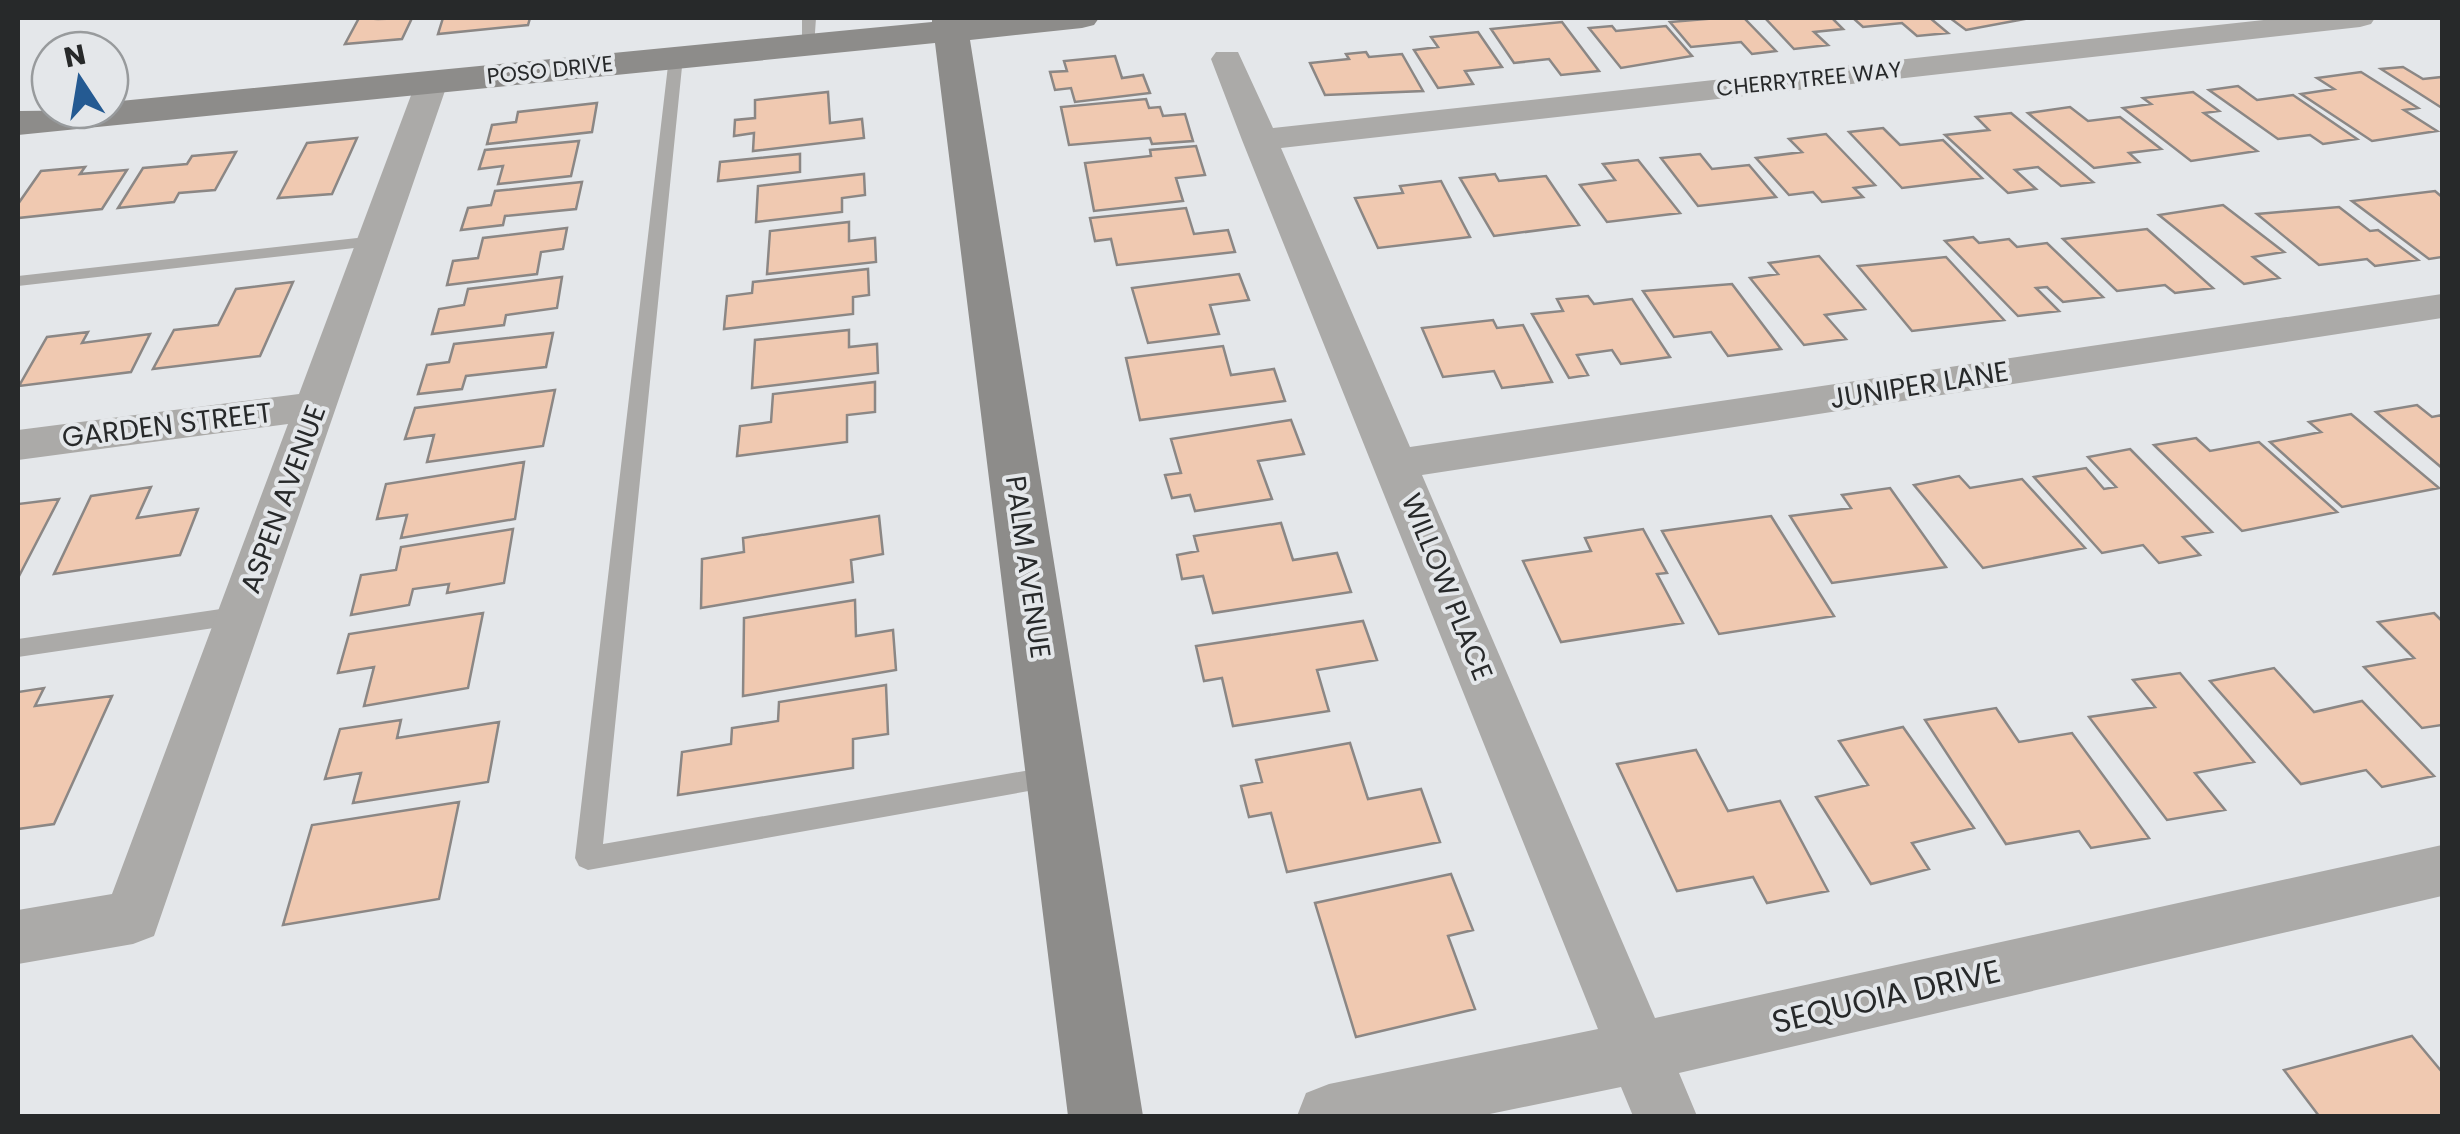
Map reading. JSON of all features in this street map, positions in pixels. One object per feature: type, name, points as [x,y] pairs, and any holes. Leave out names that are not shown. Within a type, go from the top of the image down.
[{"type":"main road","name":"POSO DRIVE","points":[[18,123],[676,58],[809,31],[1082,18]]},
{"type":"main road","name":"PALM AVENUE","points":[[950,24],[1106,1116]]},
{"type":"street","name":"CHERRYTREE WAY","points":[[1259,140],[2360,18]]},
{"type":"street","name":"WILLOW PLACE","points":[[1227,59],[1665,1116]]},
{"type":"street","name":"ASPEN AVENUE","points":[[18,937],[134,917],[432,82]]},
{"type":"street","name":"JUNIPER LANE","points":[[1396,464],[2442,306]]},
{"type":"street","name":"GARDEN STREET","points":[[18,445],[316,406]]},
{"type":"street","name":"SEQUOIA DRIVE","points":[[1330,1116],[2434,885]]},
{"type":"lane","points":[[676,58],[588,858],[1058,776]]},
{"type":"lane","points":[[18,282],[376,241]]},
{"type":"lane","points":[[18,648],[241,615]]},
{"type":"building","points":[[359,18],[412,18],[402,39],[345,44]]},
{"type":"building","points":[[443,18],[530,18],[528,25],[438,34]]},
{"type":"building","points":[[1744,18],[1776,51],[1752,54],[1741,42],[1691,47],[1670,22]]},
{"type":"building","points":[[1765,18],[1832,18],[1843,29],[1814,32],[1828,45],[1794,49]]},
{"type":"building","points":[[1853,18],[1930,18],[1948,33],[1917,36],[1902,23],[1863,27]]},
{"type":"building","points":[[1950,18],[2030,18],[1966,30]]},
{"type":"building","points":[[1562,22],[1599,71],[1561,75],[1549,59],[1514,63],[1491,29]]},
{"type":"building","points":[[1612,26],[1616,31],[1666,26],[1692,56],[1621,68],[1589,28]]},
{"type":"building","points":[[1478,32],[1502,67],[1465,71],[1473,84],[1438,88],[1414,50],[1438,47],[1431,37]]},
{"type":"building","points":[[1366,52],[1369,57],[1402,54],[1423,91],[1325,95],[1310,63],[1349,59],[1346,54]]},
{"type":"building","points":[[1115,56],[1122,78],[1143,75],[1150,93],[1075,102],[1071,88],[1055,90],[1050,72],[1067,71],[1064,61]]},
{"type":"building","points":[[2403,67],[2423,79],[2442,77],[2442,108],[2381,69]]},
{"type":"building","points":[[2361,72],[2418,108],[2404,110],[2437,131],[2372,141],[2301,94],[2334,89],[2317,78]]},
{"type":"building","points":[[2238,86],[2257,100],[2293,95],[2357,139],[2323,144],[2310,135],[2278,139],[2209,90]]},
{"type":"building","points":[[828,92],[830,123],[862,119],[864,138],[753,151],[754,133],[734,136],[735,120],[755,118],[755,100]]},
{"type":"building","points":[[2193,92],[2219,111],[2204,113],[2257,151],[2191,161],[2123,108],[2151,104],[2143,98]]},
{"type":"building","points":[[1146,99],[1149,108],[1160,107],[1163,116],[1185,114],[1193,141],[1152,144],[1150,138],[1069,145],[1061,107]]},
{"type":"building","points":[[597,103],[592,132],[487,144],[492,125],[516,122],[518,112]]},
{"type":"building","points":[[2070,107],[2088,121],[2120,117],[2161,149],[2129,153],[2139,162],[2094,168],[2028,113]]},
{"type":"building","points":[[2011,113],[2093,182],[2061,186],[2038,167],[2015,170],[2036,189],[2008,193],[1945,135],[1989,130],[1976,117]]},
{"type":"building","points":[[1883,128],[1900,145],[1943,140],[1982,178],[1902,188],[1849,132]]},
{"type":"building","points":[[1826,134],[1875,185],[1854,188],[1863,197],[1822,202],[1813,192],[1789,195],[1756,158],[1802,152],[1789,139]]},
{"type":"building","points":[[357,138],[332,194],[278,198],[307,143]]},
{"type":"building","points":[[579,141],[571,176],[498,184],[503,166],[479,169],[485,150]]},
{"type":"building","points":[[1196,146],[1205,175],[1176,178],[1183,201],[1094,211],[1085,163],[1151,156],[1150,150]]},
{"type":"building","points":[[236,152],[215,190],[179,193],[174,202],[118,208],[143,168],[187,164],[192,156]]},
{"type":"building","points":[[800,154],[800,172],[718,181],[720,162]]},
{"type":"building","points":[[1700,154],[1712,169],[1749,165],[1776,197],[1698,206],[1661,158]]},
{"type":"building","points":[[1638,160],[1680,213],[1607,222],[1580,185],[1615,180],[1603,164]]},
{"type":"building","points":[[85,167],[80,174],[127,170],[102,209],[18,218],[18,204],[41,171]]},
{"type":"building","points":[[864,174],[865,195],[842,198],[842,212],[756,222],[758,186]]},
{"type":"building","points":[[1495,174],[1499,181],[1546,176],[1579,225],[1494,236],[1460,178]]},
{"type":"building","points":[[1441,181],[1470,237],[1378,248],[1355,198],[1403,193],[1400,186]]},
{"type":"building","points":[[582,182],[576,209],[505,216],[503,225],[461,230],[468,208],[491,205],[495,191]]},
{"type":"building","points":[[2435,191],[2442,197],[2442,257],[2429,259],[2352,201]]},
{"type":"building","points":[[2223,205],[2284,252],[2253,257],[2279,278],[2244,284],[2159,215]]},
{"type":"building","points":[[2339,207],[2418,260],[2375,266],[2367,259],[2319,265],[2257,214]]},
{"type":"building","points":[[1186,208],[1194,234],[1228,230],[1235,252],[1117,265],[1111,239],[1095,241],[1090,218]]},
{"type":"building","points":[[849,222],[849,241],[875,238],[876,262],[767,274],[770,231]]},
{"type":"building","points":[[567,228],[563,249],[541,252],[537,274],[447,285],[453,261],[478,258],[483,238]]},
{"type":"building","points":[[2147,229],[2213,288],[2175,293],[2165,285],[2117,291],[2063,239]]},
{"type":"building","points":[[1973,237],[1979,243],[2009,239],[2017,247],[2047,243],[2103,297],[2063,302],[2047,287],[2036,288],[2059,311],[2018,316],[1945,241]]},
{"type":"building","points":[[1819,256],[1865,309],[1825,315],[1846,339],[1804,345],[1750,278],[1778,274],[1769,263]]},
{"type":"building","points":[[1946,257],[2004,320],[1912,331],[1858,266]]},
{"type":"building","points":[[868,269],[869,295],[853,297],[853,314],[724,329],[727,296],[752,293],[753,282]]},
{"type":"building","points":[[1239,274],[1249,300],[1210,305],[1219,334],[1148,343],[1132,288]]},
{"type":"building","points":[[562,277],[557,308],[506,315],[504,325],[432,334],[439,309],[464,305],[468,289]]},
{"type":"building","points":[[293,282],[260,356],[153,369],[174,330],[218,325],[236,289]]},
{"type":"building","points":[[1732,284],[1781,349],[1728,356],[1711,332],[1674,337],[1643,291]]},
{"type":"building","points":[[1588,296],[1594,304],[1632,299],[1670,357],[1621,364],[1612,350],[1577,355],[1588,375],[1569,378],[1532,314],[1563,311],[1557,299]]},
{"type":"building","points":[[1493,320],[1497,328],[1523,325],[1552,382],[1502,388],[1494,371],[1443,377],[1422,328]]},
{"type":"building","points":[[849,330],[849,347],[877,344],[878,373],[752,388],[755,340]]},
{"type":"building","points":[[88,332],[82,343],[150,334],[131,372],[19,386],[47,337]]},
{"type":"building","points":[[553,333],[546,367],[466,376],[462,389],[418,394],[427,365],[449,362],[454,344]]},
{"type":"building","points":[[1223,346],[1231,375],[1274,369],[1285,401],[1140,420],[1126,358]]},
{"type":"building","points":[[875,382],[875,412],[847,415],[847,442],[737,456],[740,426],[771,422],[773,394]]},
{"type":"building","points":[[555,390],[543,446],[427,462],[434,435],[405,439],[415,408]]},
{"type":"building","points":[[2417,405],[2432,417],[2442,415],[2442,468],[2376,412]]},
{"type":"building","points":[[2351,414],[2439,488],[2342,507],[2270,442],[2321,432],[2309,422]]},
{"type":"building","points":[[1291,420],[1304,454],[1258,461],[1272,499],[1195,511],[1190,495],[1172,498],[1165,475],[1181,473],[1171,439]]},
{"type":"building","points":[[2196,438],[2210,451],[2259,442],[2337,512],[2242,531],[2154,445]]},
{"type":"building","points":[[2130,449],[2212,532],[2183,537],[2200,555],[2159,563],[2143,545],[2102,553],[2034,477],[2086,468],[2104,489],[2116,487],[2088,457]]},
{"type":"building","points":[[524,462],[515,519],[401,538],[407,515],[377,519],[386,484]]},
{"type":"building","points":[[1959,476],[1970,488],[2022,479],[2085,548],[1983,568],[1914,485]]},
{"type":"building","points":[[151,487],[137,518],[198,509],[180,555],[54,574],[91,496]]},
{"type":"building","points":[[1890,488],[1946,567],[1832,583],[1790,516],[1851,508],[1842,495]]},
{"type":"building","points":[[59,499],[18,578],[18,504]]},
{"type":"building","points":[[879,516],[883,554],[851,560],[853,582],[701,608],[702,559],[744,552],[743,538]]},
{"type":"building","points":[[1771,516],[1834,616],[1719,634],[1662,531]]},
{"type":"building","points":[[1281,523],[1293,560],[1337,553],[1351,592],[1213,613],[1203,576],[1182,579],[1177,555],[1198,551],[1194,536]]},
{"type":"building","points":[[513,529],[504,583],[447,593],[449,584],[413,589],[409,605],[351,615],[361,575],[396,570],[401,547]]},
{"type":"building","points":[[1643,529],[1667,573],[1657,574],[1683,623],[1561,642],[1523,561],[1591,551],[1585,538]]},
{"type":"building","points":[[855,600],[856,636],[893,630],[896,670],[743,696],[744,618]]},
{"type":"building","points":[[483,613],[468,688],[364,706],[374,667],[338,673],[349,634]]},
{"type":"building","points":[[2434,613],[2442,621],[2442,725],[2422,728],[2364,667],[2414,658],[2378,622]]},
{"type":"building","points":[[1363,621],[1377,660],[1317,670],[1329,711],[1233,726],[1222,678],[1204,681],[1196,646]]},
{"type":"building","points":[[2274,668],[2314,712],[2362,701],[2434,776],[2382,787],[2366,770],[2301,784],[2210,681]]},
{"type":"building","points":[[2180,673],[2254,762],[2195,773],[2225,810],[2167,820],[2089,717],[2155,707],[2133,680]]},
{"type":"building","points":[[886,685],[888,734],[853,739],[853,768],[678,795],[682,752],[731,744],[732,728],[778,721],[779,702]]},
{"type":"building","points":[[44,688],[35,706],[112,696],[54,824],[18,829],[18,692]]},
{"type":"building","points":[[1996,708],[2019,742],[2072,733],[2149,838],[2091,848],[2079,831],[2006,844],[1925,720]]},
{"type":"building","points":[[401,720],[397,738],[499,722],[488,782],[353,803],[361,773],[325,779],[340,729]]},
{"type":"building","points":[[1903,727],[1974,828],[1912,843],[1929,869],[1871,884],[1816,797],[1868,785],[1839,741]]},
{"type":"building","points":[[1350,743],[1368,799],[1421,789],[1440,842],[1287,872],[1271,813],[1249,817],[1241,786],[1262,782],[1256,760]]},
{"type":"building","points":[[1696,750],[1728,811],[1780,801],[1828,891],[1767,903],[1753,877],[1677,891],[1617,764]]},
{"type":"building","points":[[459,802],[439,899],[283,925],[312,825]]},
{"type":"building","points":[[1451,874],[1473,930],[1448,936],[1475,1009],[1356,1037],[1315,903]]},
{"type":"building","points":[[2412,1036],[2442,1072],[2442,1116],[2319,1116],[2284,1070]]}]
